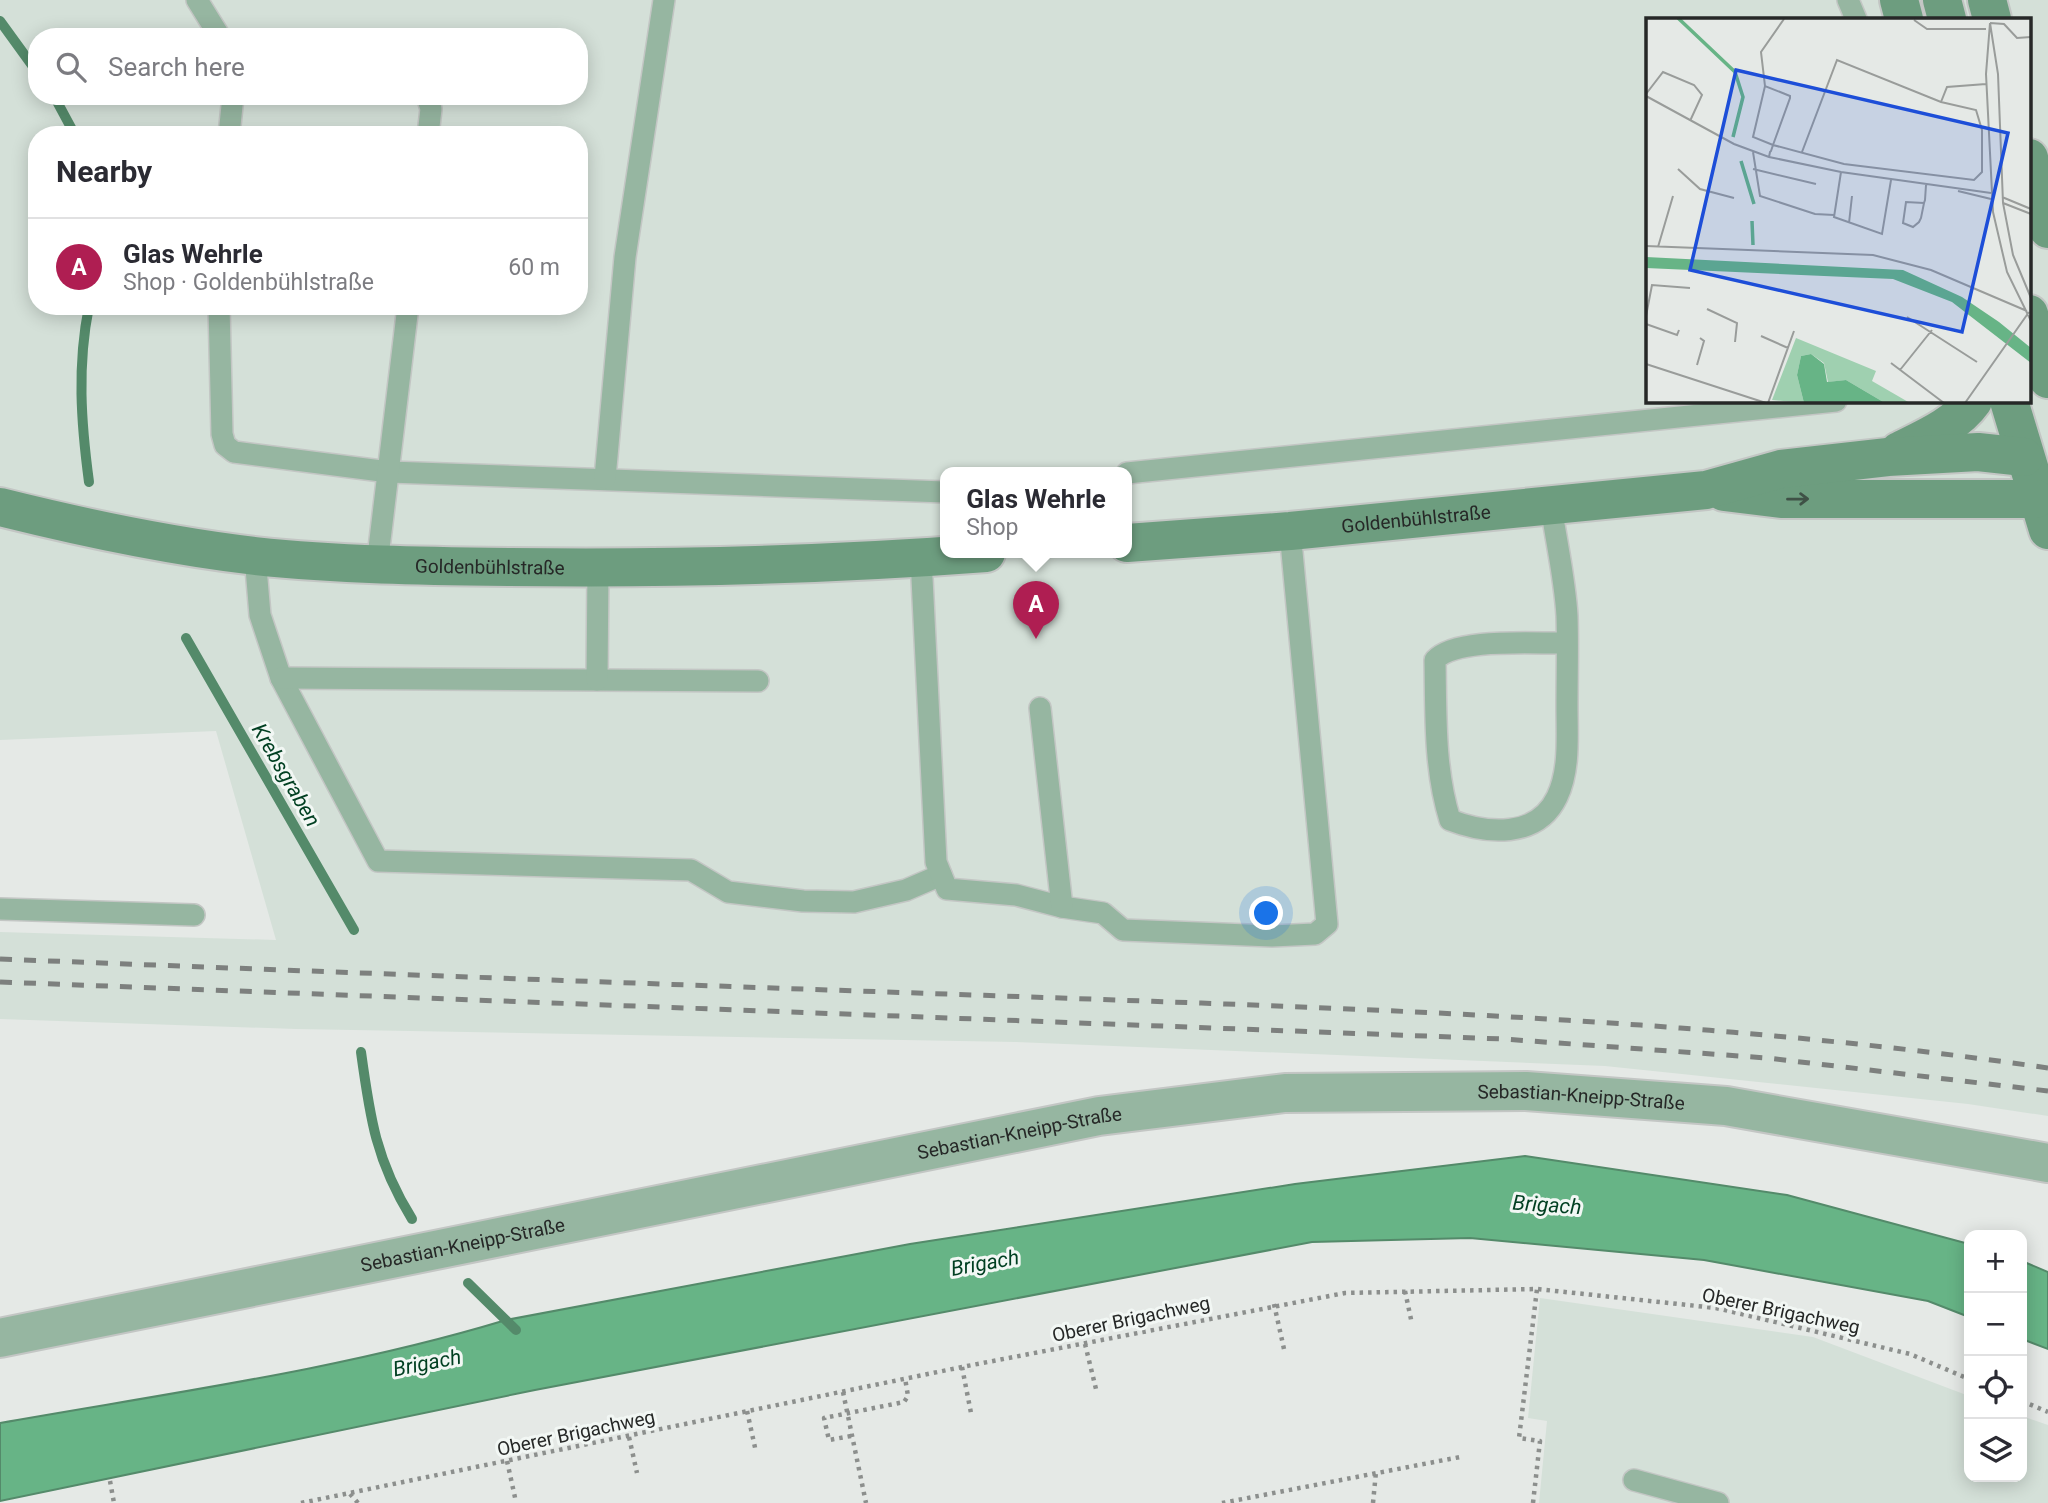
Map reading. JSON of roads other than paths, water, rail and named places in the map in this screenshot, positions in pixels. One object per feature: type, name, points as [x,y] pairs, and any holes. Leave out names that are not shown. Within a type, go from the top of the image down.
[{"type":"street","points":[[1899,0],[1904,18]]},
{"type":"street","points":[[1942,0],[1947,18]]},
{"type":"street","points":[[1987,0],[1992,18]]},
{"type":"street","points":[[2030,162],[2048,229]]},
{"type":"street","points":[[2030,317],[2048,379]]},
{"type":"street","points":[[1888,457],[1940,429],[1966,411],[1972,402]]},
{"type":"street","points":[[2009,402],[2042,514]]},
{"type":"street","name":"Goldenbühlstraße","points":[[1132,543],[1290,531],[1706,490],[1781,469],[1888,457],[1978,452],[2025,457]]},
{"type":"street","name":"Goldenbühlstraße","points":[[1706,490],[1781,499],[2042,514]]},
{"type":"street","name":"Goldenbühlstraße","points":[[0,507],[110,534],[255,556],[377,565],[597,568],[940,557]]},
{"type":"street","name":"Sebastian-Kneipp-Straße","points":[[0,1338],[1099,1115],[1285,1093],[1526,1091],[1726,1106],[2048,1163]]},
{"type":"lane","points":[[197,0],[214,28]]},
{"type":"lane","points":[[605,478],[625,257],[664,0]]},
{"type":"lane","points":[[1848,0],[1856,18]]},
{"type":"lane","points":[[230,126],[232,105]]},
{"type":"lane","points":[[429,126],[430,105]]},
{"type":"lane","points":[[219,315],[225,445],[233,452],[388,472],[940,492]]},
{"type":"lane","points":[[377,565],[407,315]]},
{"type":"lane","points":[[1132,472],[1826,402]]},
{"type":"lane","points":[[1551,505],[1566,614],[1567,643],[1568,749],[1557,798],[1541,816],[1525,827],[1512,831],[1474,830],[1450,820],[1444,801],[1438,749],[1435,660],[1442,652],[1472,646],[1567,643]]},
{"type":"lane","points":[[921,558],[936,862],[947,889],[1016,895],[1062,907],[1103,913],[1123,930],[1272,936],[1315,933],[1327,923],[1290,531]]},
{"type":"lane","points":[[255,556],[260,615],[281,678],[378,861],[691,870],[728,892],[854,902],[906,890],[942,874]]},
{"type":"lane","points":[[597,568],[597,680]]},
{"type":"lane","points":[[281,678],[758,681]]},
{"type":"lane","points":[[1041,708],[1062,907]]},
{"type":"lane","points":[[0,909],[194,915]]},
{"type":"lane","points":[[1634,1480],[1718,1503]]},
{"type":"water","name":"Brigach","points":[[1525,1156],[1787,1195],[1964,1243],[1964,1315],[1928,1301],[1704,1260],[1470,1238],[1312,1242],[535,1390],[0,1501],[0,1423],[318,1367],[444,1338],[506,1320],[910,1244],[1295,1184]]},
{"type":"water","points":[[2027,1263],[2048,1272],[2048,1349],[2027,1341]]},
{"type":"waterway","name":"Krebsgraben","points":[[0,21],[28,60]]},
{"type":"waterway","name":"Krebsgraben","points":[[59,105],[70,126]]},
{"type":"waterway","name":"Krebsgraben","points":[[87,315],[82,394],[89,482]]},
{"type":"waterway","name":"Krebsgraben","points":[[186,638],[354,930]]},
{"type":"waterway","name":"Krebsgraben","points":[[361,1052],[382,1158],[412,1219]]},
{"type":"waterway","name":"Krebsgraben","points":[[468,1283],[516,1330]]},
{"type":"railway","points":[[0,959],[1432,1013],[1802,1038],[2048,1068]]},
{"type":"railway","points":[[0,982],[1503,1039],[1767,1058],[2048,1091]]},
{"type":"place","name":"Glas Wehrle","points":[[1036,639]]}]
